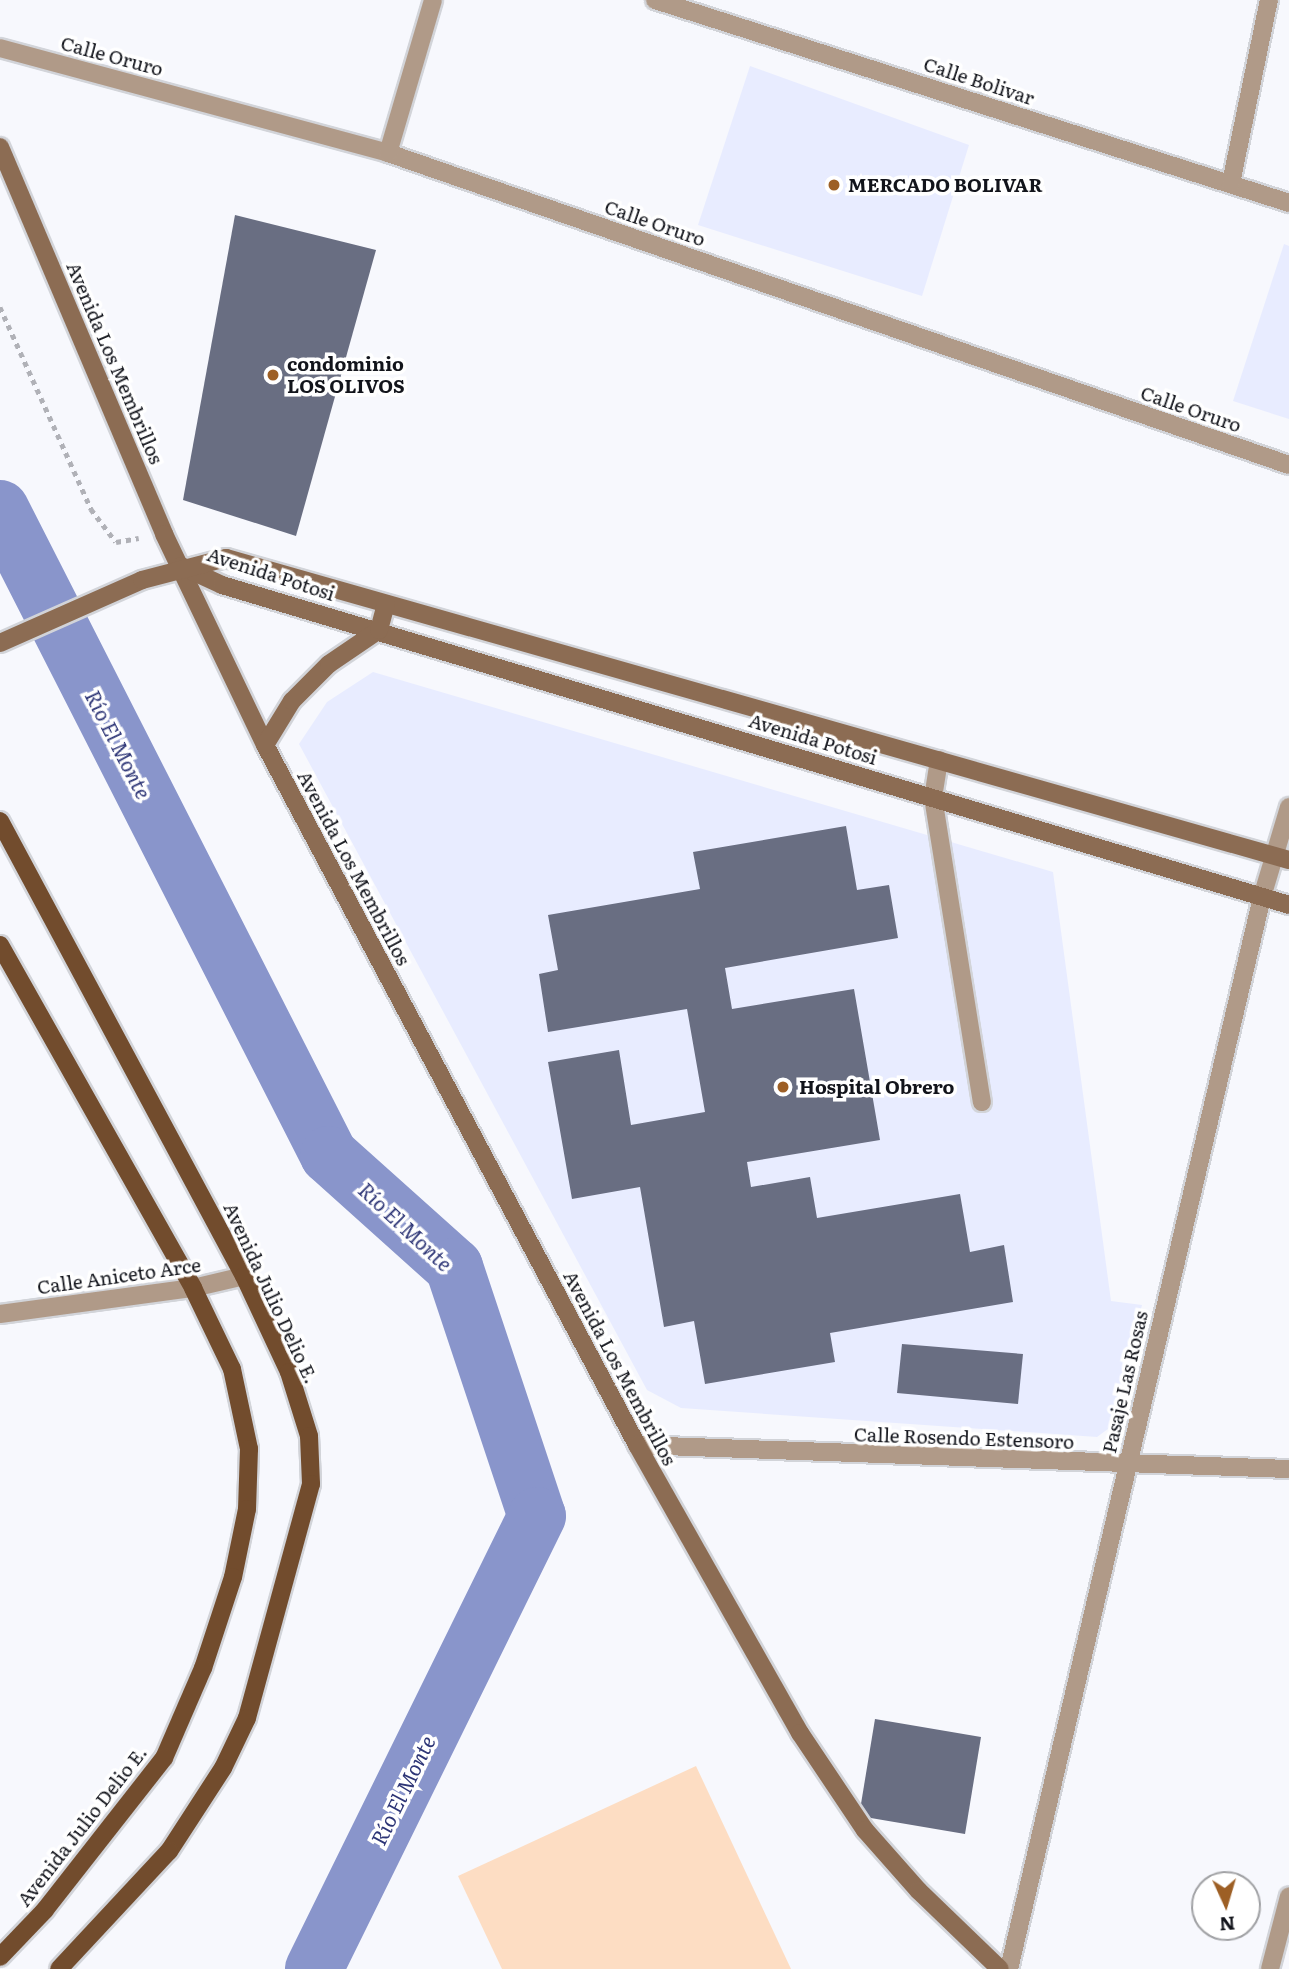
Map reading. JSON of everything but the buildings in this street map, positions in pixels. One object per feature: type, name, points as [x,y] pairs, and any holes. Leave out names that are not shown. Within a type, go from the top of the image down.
[{"type":"main road","name":"Avenida Julio Delio E.","points":[[0,821],[244,1276],[289,1372],[309,1436],[311,1484],[295,1553],[255,1696],[223,1768],[169,1851],[59,1969]]},
{"type":"main road","name":"Avenida Julio Delio E.","points":[[0,1957],[45,1910],[164,1758],[203,1668],[233,1577],[247,1509],[249,1449],[244,1411],[232,1369],[193,1288],[2,953]]},
{"type":"street","points":[[388,153],[433,0]]},
{"type":"street","name":"Calle Bolivar","points":[[655,0],[1289,203]]},
{"type":"street","points":[[1231,183],[1269,0]]},
{"type":"street","name":"Calle Oruro","points":[[0,48],[388,153],[1289,465]]},
{"type":"street","name":"Avenida Los Membrillos","points":[[0,147],[164,534],[265,745],[637,1445],[800,1732],[865,1830],[919,1891],[1000,1969]]},
{"type":"street","name":"Avenida Potosi","points":[[181,566],[226,558],[1282,858]]},
{"type":"street","points":[[0,643],[142,580],[181,566]]},
{"type":"street","name":"Avenida Potosi","points":[[181,566],[222,585],[1289,905]]},
{"type":"street","points":[[265,745],[292,701],[329,664],[379,630],[386,604]]},
{"type":"street","points":[[939,760],[933,797],[982,1102]]},
{"type":"street","name":"Pasaje Las Rosas","points":[[1009,1969],[1262,897],[1282,858],[1289,807]]},
{"type":"street","name":"Calle Aniceto Arce","points":[[0,1314],[193,1288],[244,1276]]},
{"type":"street","name":"Calle Rosendo Estensoro","points":[[637,1445],[1127,1466],[1289,1469]]},
{"type":"street","points":[[1270,1969],[1289,1896]]},
{"type":"street","points":[[0,1963],[6,1969]]},
{"type":"path","points":[[0,307],[91,509],[116,541],[164,534]]},
{"type":"shaded area","name":"MERCADO BOLIVAR","points":[[750,66],[969,145],[922,296],[698,225]]},
{"type":"shaded area","points":[[1284,244],[1289,246],[1289,419],[1233,401]]},
{"type":"shaded area","name":"Hospital Obrero","points":[[373,672],[1053,872],[1111,1301],[1142,1305],[1112,1426],[1097,1437],[681,1408],[647,1390],[299,744],[327,702]]},
{"type":"shaded area","points":[[696,1766],[791,1969],[502,1969],[458,1876]]},
{"type":"waterway","name":"Río El Monte","points":[[0,509],[329,1155],[454,1267],[537,1516],[314,1969]]},
{"type":"place","name":"MERCADO BOLIVAR","points":[[834,185]]},
{"type":"place","name":"condominio LOS OLIVOS","points":[[273,375]]},
{"type":"place","name":"Hospital Obrero","points":[[783,1087]]}]
